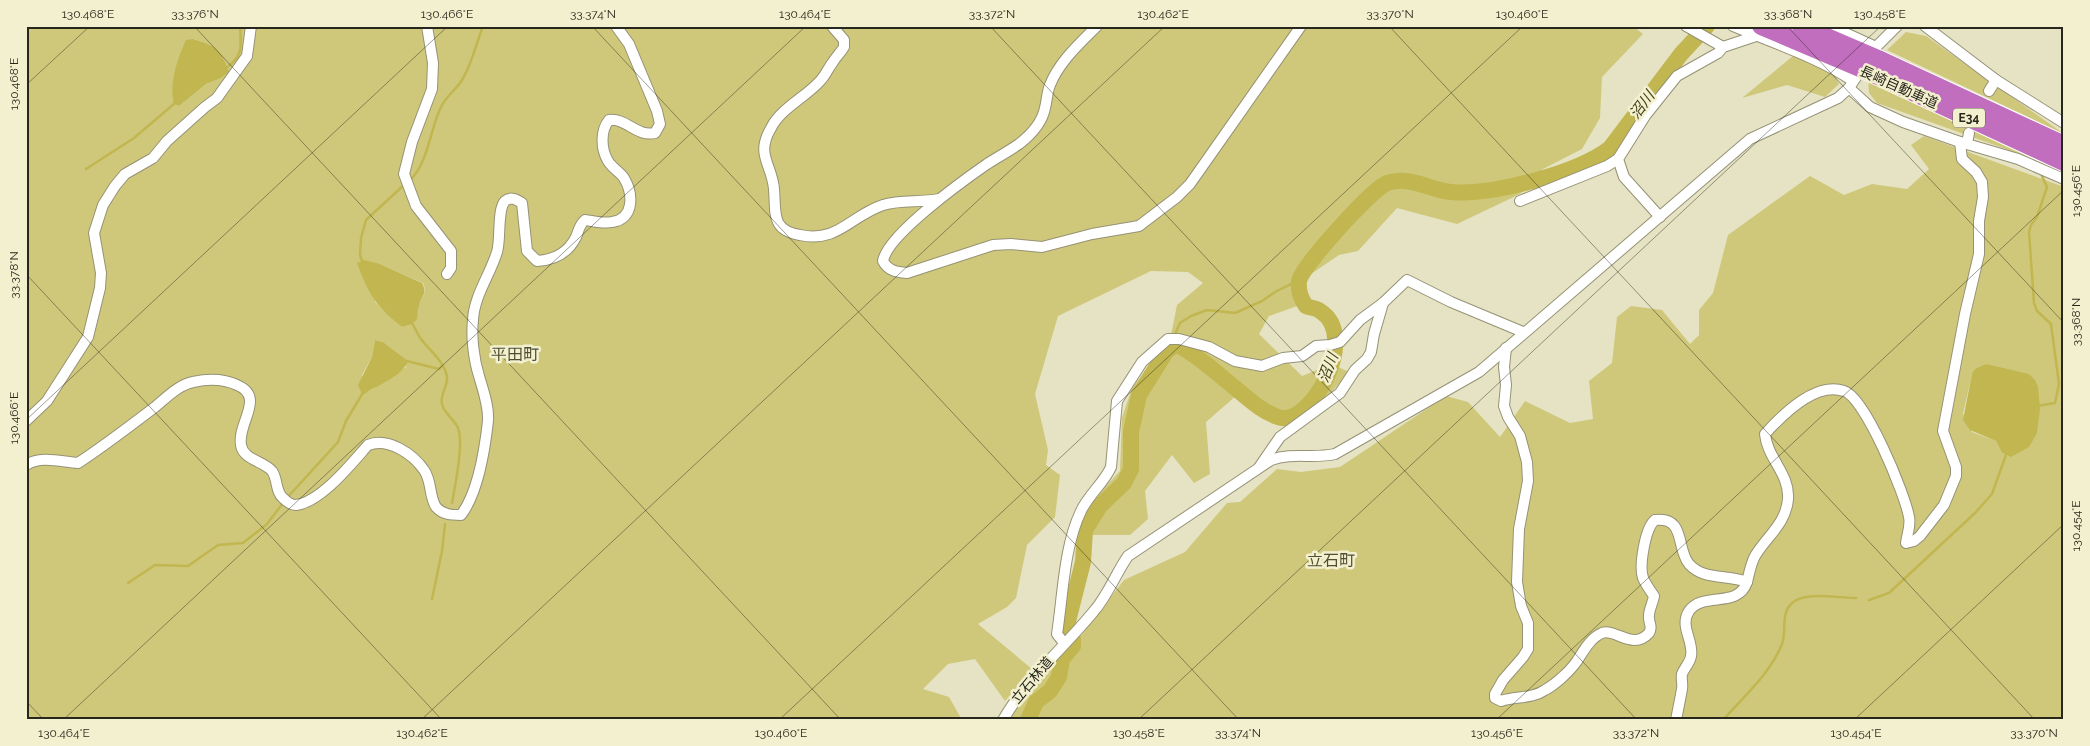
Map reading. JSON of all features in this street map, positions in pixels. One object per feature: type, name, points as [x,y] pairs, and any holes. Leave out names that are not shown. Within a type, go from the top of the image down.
[{"type":"highway","name":"長崎自動車道","points":[[1803,26],[2064,145]]},
{"type":"highway","name":"長崎自動車道","points":[[1758,31],[1876,60],[2064,162]]},
{"type":"street","points":[[26,421],[47,401],[88,336],[100,288],[101,274],[94,232],[103,206],[125,174],[153,158],[167,141],[217,98],[247,56],[251,26]]},
{"type":"street","points":[[427,26],[433,63],[432,88],[404,174],[416,206],[451,251],[450,268],[447,274]]},
{"type":"street","points":[[26,465],[32,462],[49,460],[78,462],[95,452],[175,390],[190,382],[222,381],[244,388],[250,394],[251,403],[241,445],[245,453],[270,469],[276,476],[278,493],[291,504],[296,505],[306,501],[333,484],[368,445],[376,442],[398,448],[406,453],[424,470],[436,506],[444,514],[461,514],[466,508],[481,463],[488,418],[484,392],[477,367],[473,320],[475,306],[497,252],[501,209],[504,202],[510,198],[522,203],[527,251],[537,261],[555,258],[568,250],[580,225],[585,220],[610,223],[619,221],[625,216],[631,204],[630,194],[624,177],[608,161],[603,142],[604,127],[609,120],[619,119],[641,133],[649,134],[655,133],[660,124],[657,112],[629,44],[616,26]]},
{"type":"street","points":[[832,26],[844,40],[844,47],[822,80],[772,126],[764,144],[765,161],[773,182],[777,222],[782,230],[790,233],[822,237],[835,233],[852,221],[882,205],[894,202],[923,202],[939,199]]},
{"type":"street","points":[[1097,26],[1068,56],[1058,70],[1049,86],[1043,119],[1039,125],[1020,143],[939,199],[889,246],[883,261],[890,269],[907,273],[993,245],[1011,244],[1042,247],[1092,234],[1139,226],[1177,197],[1190,184],[1301,26]]},
{"type":"street","points":[[1733,26],[1758,31],[1791,50],[1844,74],[1870,107],[1903,122],[1965,140],[2018,159],[2064,179]]},
{"type":"street","points":[[1791,50],[1803,26]]},
{"type":"street","points":[[1830,26],[1876,60]]},
{"type":"street","points":[[1259,467],[1281,456],[1322,457],[1335,454],[1479,372],[1523,332],[1750,139],[1827,104],[1851,85],[1876,60],[1897,26]]},
{"type":"street","points":[[1925,26],[1996,80],[2064,123]]},
{"type":"street","points":[[1690,28],[1723,47]]},
{"type":"street","points":[[1520,200],[1607,166],[1618,159],[1645,116],[1677,76],[1718,53],[1723,47],[1758,31]]},
{"type":"street","points":[[1989,91],[1996,80]]},
{"type":"street","points":[[1676,720],[1682,688],[1682,674],[1691,657],[1691,645],[1686,630],[1688,613],[1695,605],[1703,601],[1722,600],[1736,595],[1745,589],[1754,557],[1782,522],[1788,499],[1785,476],[1766,445],[1765,434],[1790,408],[1822,391],[1832,389],[1844,391],[1852,395],[1860,405],[1895,473],[1905,498],[1910,527],[1906,543],[1914,541],[1920,536],[1944,505],[1956,476],[1956,467],[1942,431],[1966,306],[1979,254],[1979,221],[1983,197],[1982,182],[1976,172],[1962,159],[1965,140]]},
{"type":"street","points":[[1618,159],[1624,178],[1660,216]]},
{"type":"street","points":[[1064,643],[1057,634],[1071,534],[1082,509],[1107,476],[1111,467],[1117,401],[1142,362],[1168,339],[1179,339],[1209,347],[1236,361],[1262,366],[1282,358],[1302,356],[1316,346],[1335,344],[1407,280],[1451,302],[1523,332]]},
{"type":"street","points":[[1259,467],[1280,437],[1340,393],[1355,370],[1367,359],[1371,352],[1383,303]]},
{"type":"street","points":[[1506,348],[1504,406],[1508,418],[1520,436],[1527,462],[1528,481],[1518,537],[1517,582],[1520,601],[1528,623],[1528,649],[1503,680],[1495,694],[1497,700],[1528,697],[1548,689],[1576,662],[1582,652],[1603,633],[1610,632],[1623,639],[1631,640],[1644,636],[1650,631],[1649,618],[1654,596],[1644,580],[1642,572],[1647,531],[1655,520],[1661,519],[1670,522],[1676,528],[1681,538],[1682,552],[1688,563],[1698,571],[1712,576],[1740,579],[1747,582]]},
{"type":"street","name":"立石林道","points":[[1003,720],[1013,703],[1037,672],[1096,610],[1116,572],[1128,556],[1259,467]]},
{"type":"shaded area","points":[[26,26],[1633,26],[1643,34],[1602,77],[1600,118],[1582,149],[1543,169],[1520,194],[1457,224],[1397,208],[1358,251],[1339,255],[1308,276],[1300,305],[1269,316],[1259,334],[1302,376],[1332,364],[1349,372],[1324,401],[1296,422],[1244,389],[1206,422],[1210,474],[1194,483],[1172,455],[1145,491],[1148,519],[1130,535],[1079,535],[1096,497],[1120,471],[1122,418],[1132,388],[1170,340],[1177,305],[1203,283],[1188,272],[1151,271],[1058,316],[1035,394],[1048,450],[1046,465],[1060,475],[1055,517],[1027,545],[1016,598],[1007,607],[978,624],[1032,669],[1005,701],[975,659],[948,664],[923,689],[949,697],[962,720],[26,720]],"holes":[[[193,39],[211,45],[227,67],[219,79],[206,84],[179,106],[174,104],[177,66]],[[380,264],[423,283],[425,289],[418,306],[417,319],[402,327],[375,302]],[[375,340],[383,342],[404,358],[406,367],[365,394],[362,375],[372,357]]]},
{"type":"shaded area","points":[[1906,32],[1926,36],[2064,134],[1887,50]]},
{"type":"shaded area","points":[[193,39],[216,49],[223,58],[229,72],[219,79],[206,84],[179,106],[174,104],[173,80],[186,40]]},
{"type":"shaded area","points":[[1793,56],[1834,74],[1839,84],[1825,97],[1787,85],[1742,98]]},
{"type":"shaded area","points":[[1868,79],[2034,159],[1877,103],[1869,93]]},
{"type":"shaded area","points":[[1924,136],[2064,187],[2064,720],[999,720],[1080,637],[1124,580],[1185,552],[1227,503],[1240,502],[1277,469],[1301,472],[1340,467],[1446,396],[1468,402],[1500,437],[1525,401],[1570,423],[1593,419],[1589,381],[1612,363],[1617,317],[1631,306],[1662,310],[1690,344],[1699,335],[1699,310],[1713,293],[1728,235],[1810,176],[1844,195],[1872,184],[1907,189],[1929,169],[1911,145]],"holes":[[[1972,374],[2040,406],[2040,409],[2008,456],[2002,453],[1996,441],[1972,432],[1963,414]]]},
{"type":"shaded area","points":[[364,260],[380,264],[422,283],[424,292],[418,308],[417,319],[414,322],[402,327],[379,306],[369,292],[357,263]]},
{"type":"shaded area","points":[[375,340],[383,342],[408,361],[401,372],[362,394],[358,385],[372,357]]},
{"type":"shaded area","points":[[1986,364],[2029,374],[2035,380],[2038,387],[2040,409],[2037,433],[2029,447],[2011,457],[2002,453],[1996,441],[1970,430],[1963,420],[1972,374],[1975,369]]},
{"type":"waterway","points":[[226,68],[232,64],[239,54],[241,44],[240,26]]},
{"type":"waterway","points":[[410,180],[425,156],[441,107],[460,84],[465,74],[483,26]]},
{"type":"waterway","name":"沼川","points":[[1028,720],[1036,702],[1050,691],[1059,677],[1062,659],[1073,646],[1073,639],[1067,625],[1083,562],[1085,530],[1100,506],[1124,483],[1131,469],[1131,432],[1139,395],[1166,352],[1176,344],[1209,366],[1257,406],[1278,417],[1291,417],[1304,409],[1316,395],[1326,378],[1333,359],[1335,340],[1331,323],[1319,310],[1306,306],[1304,303],[1299,291],[1299,281],[1324,245],[1367,199],[1379,188],[1395,181],[1411,182],[1451,192],[1488,190],[1510,186],[1556,174],[1596,157],[1610,148],[1681,54],[1707,26]]},
{"type":"waterway","points":[[86,169],[134,138],[175,103]]},
{"type":"waterway","points":[[2037,406],[2055,403],[2059,384],[2051,324],[2037,311],[2034,303],[2029,232],[2031,225],[2037,217],[2047,187],[2042,176]]},
{"type":"waterway","points":[[363,264],[360,255],[361,238],[366,220],[404,185]]},
{"type":"waterway","points":[[1175,334],[1180,323],[1191,316],[1207,310],[1235,313],[1262,301],[1299,280]]},
{"type":"waterway","points":[[411,322],[421,339],[440,361],[446,372],[447,377],[442,403],[446,412],[457,426],[460,441],[459,463],[452,503]]},
{"type":"waterway","points":[[407,361],[439,369],[442,366]]},
{"type":"waterway","points":[[286,499],[338,442],[346,421],[364,391]]},
{"type":"waterway","points":[[1869,600],[1889,593],[1975,513],[1992,494],[2007,452]]},
{"type":"waterway","points":[[128,583],[155,565],[188,566],[218,545],[243,543],[267,524],[283,503]]},
{"type":"waterway","points":[[432,599],[442,551],[445,524]]},
{"type":"waterway","points":[[1723,720],[1764,675],[1777,655],[1782,644],[1786,612],[1792,603],[1797,599],[1813,596],[1856,598]]},
{"type":"district","name":"平田町","points":[[515,354]]},
{"type":"district","name":"立石町","points":[[1331,560]]}]
